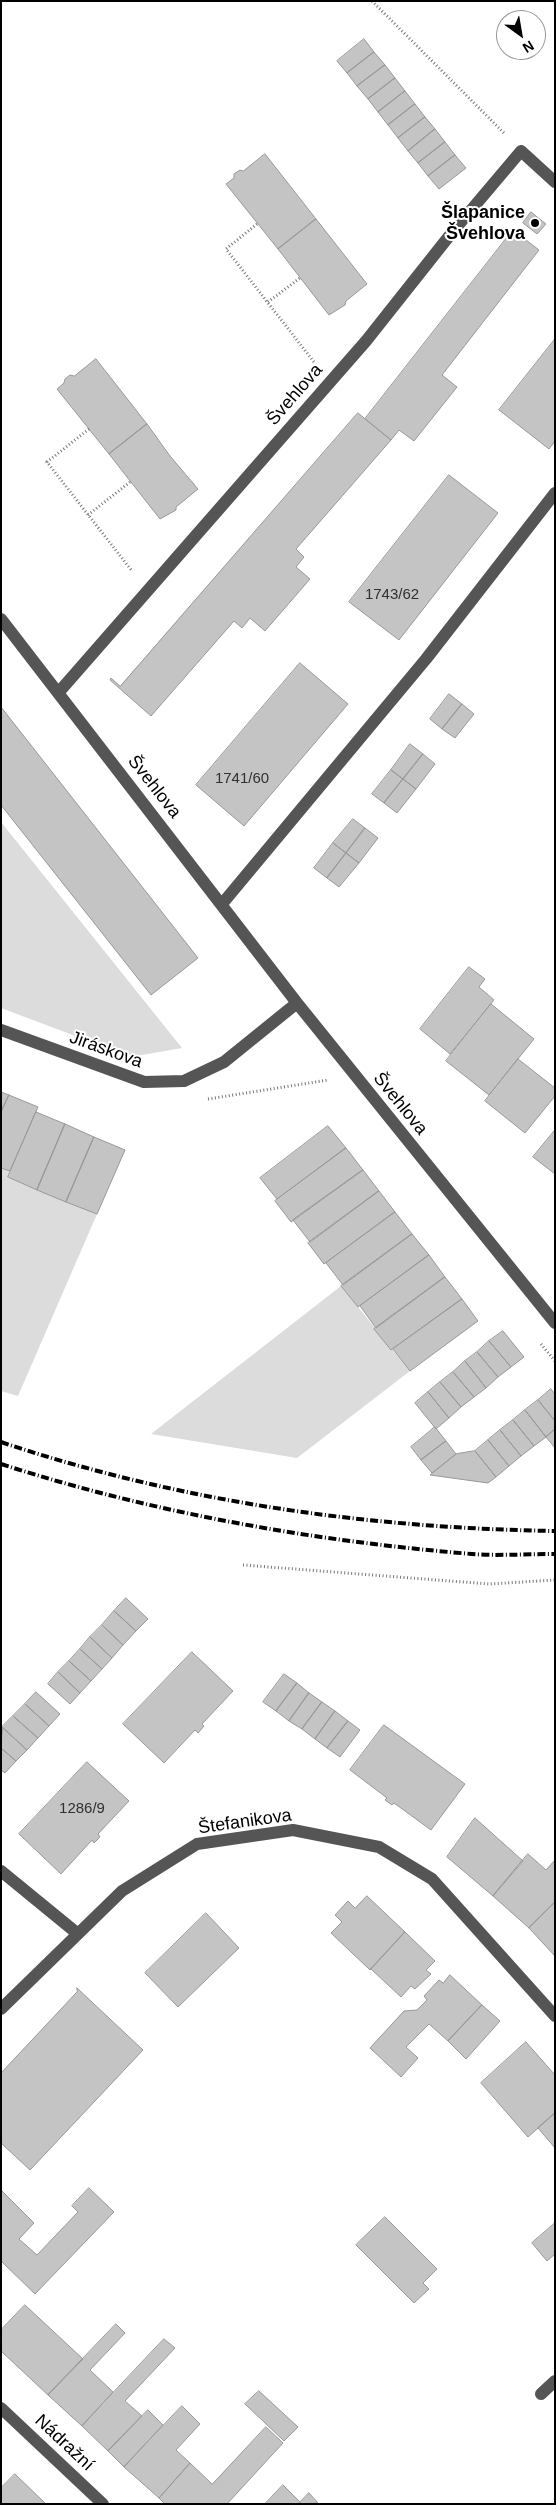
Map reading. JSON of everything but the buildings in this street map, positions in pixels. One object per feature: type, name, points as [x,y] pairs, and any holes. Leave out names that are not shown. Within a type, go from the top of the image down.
[{"type":"street","points":[[522,151],[555,182]]},
{"type":"street","name":"Švehlova","points":[[59,692],[366,341],[504,169],[522,151]]},
{"type":"street","points":[[222,904],[426,659],[555,493]]},
{"type":"street","name":"Švehlova","points":[[1,620],[59,692],[297,1003],[555,1323]]},
{"type":"street","name":"Jiráskova","points":[[1,1030],[144,1082],[184,1081],[224,1062],[297,1003]]},
{"type":"street","name":"Štefanikova","points":[[1,2008],[122,1891],[197,1844],[293,1830],[379,1848],[432,1879],[555,2016]]},
{"type":"street","points":[[1,1871],[78,1934]]},
{"type":"street","points":[[540,2394],[555,2381]]},
{"type":"street","name":"Nádražní","points":[[1,2408],[103,2504]]},
{"type":"path","points":[[372,1],[522,151]]},
{"type":"path","points":[[257,224],[226,249],[330,382]]},
{"type":"path","points":[[268,302],[300,278]]},
{"type":"path","points":[[89,429],[47,462],[148,591]]},
{"type":"path","points":[[88,515],[130,482]]},
{"type":"path","points":[[184,1081],[197,1101],[356,1077]]},
{"type":"path","points":[[243,1565],[489,1584],[555,1580]]},
{"type":"shaded area","points":[[1,822],[182,1048],[131,1057],[1,1008]]},
{"type":"shaded area","points":[[1,1168],[10,1171],[9,1176],[97,1214],[18,1396],[1,1391]]},
{"type":"shaded area","points":[[341,1286],[410,1371],[297,1458],[151,1434]]},
{"type":"railway","points":[[1,1442],[68,1463],[137,1481],[205,1496],[275,1508],[414,1524],[555,1531]]},
{"type":"railway","points":[[1,1464],[116,1497],[175,1511],[293,1533],[472,1554],[555,1554]]},
{"type":"place","name":"Šlapanice Švehlova","points":[[535,223]]}]
